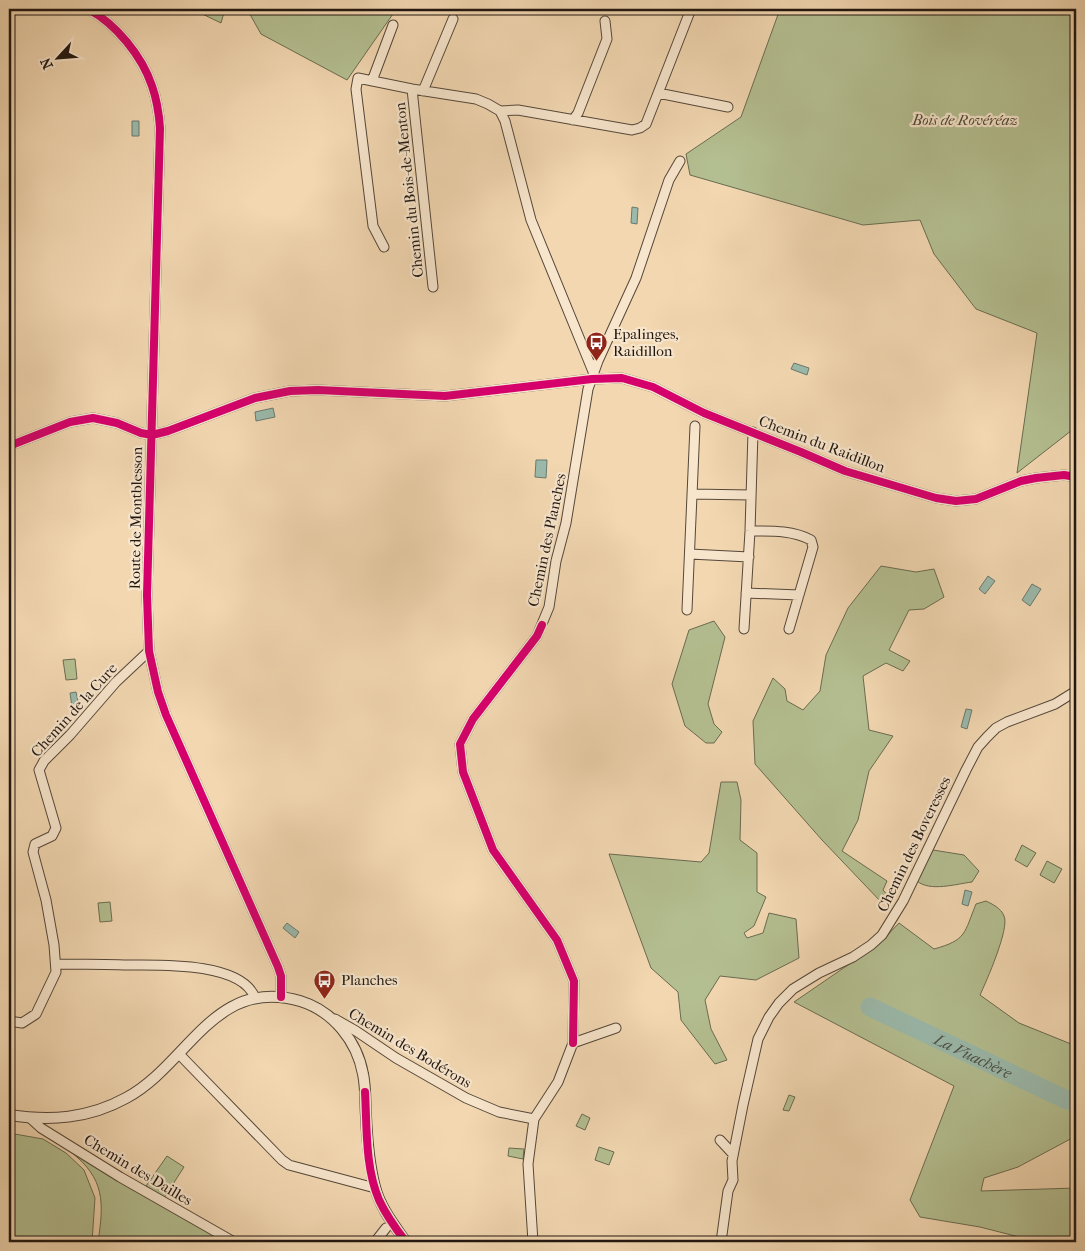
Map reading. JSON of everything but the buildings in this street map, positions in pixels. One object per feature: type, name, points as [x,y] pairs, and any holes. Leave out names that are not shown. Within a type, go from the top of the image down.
[{"type":"street","name":"Route de Montblesson","points":[[88,9],[114,29],[130,46],[152,84],[158,104],[160,184],[148,595],[149,651],[158,692],[166,715],[278,967],[281,976],[281,997]]},
{"type":"street","name":"Chemin du Bois-de-Menton","points":[[384,247],[373,226],[356,89],[358,78],[412,90],[476,100],[500,111],[518,110],[632,130],[646,124],[688,14]]},
{"type":"street","name":"Chemin du Bois-de-Menton","points":[[423,91],[453,19]]},
{"type":"street","points":[[573,120],[578,114],[607,39],[605,21]]},
{"type":"street","points":[[372,81],[393,25]]},
{"type":"street","name":"Chemin du Bois-de-Menton","points":[[412,90],[433,287]]},
{"type":"street","points":[[658,92],[728,107]]},
{"type":"street","points":[[500,111],[505,121],[531,220],[593,377]]},
{"type":"street","points":[[593,377],[639,270],[668,180],[680,161]]},
{"type":"street","name":"Chemin du Raidillon","points":[[152,434],[168,431],[255,398],[290,391],[318,390],[445,396],[593,377],[622,378],[653,387],[704,413],[863,478],[946,500],[976,500],[1021,481],[1036,478],[1055,475],[1076,477]]},
{"type":"street","name":"Chemin des Planches","points":[[533,1242],[528,1164],[534,1119],[558,1082],[573,1043],[574,981],[557,940],[493,850],[464,772],[460,744],[473,719],[538,636],[549,607],[556,561],[566,523],[586,397],[593,377]]},
{"type":"street","points":[[9,446],[70,422],[93,418],[117,423],[141,433],[152,434]]},
{"type":"street","points":[[687,610],[695,426]]},
{"type":"street","points":[[744,629],[749,557],[753,432]]},
{"type":"street","points":[[692,494],[751,495]]},
{"type":"street","points":[[750,531],[782,532],[811,540],[813,547],[789,629]]},
{"type":"street","points":[[690,554],[749,557]]},
{"type":"street","points":[[746,593],[799,595]]},
{"type":"street","name":"Chemin de la Cure","points":[[9,1021],[22,1023],[36,1014],[56,972],[54,945],[46,900],[33,852],[35,844],[52,836],[56,828],[39,770],[44,761],[70,735],[116,682],[149,651]]},
{"type":"street","name":"Chemin des Boveresses","points":[[721,1242],[728,1191],[733,1180],[731,1166],[742,1105],[758,1039],[774,1010],[800,984],[853,958],[882,934],[903,901],[966,770],[978,747],[987,736],[1007,722],[1055,704],[1076,691]]},
{"type":"street","points":[[56,964],[170,964],[199,968],[224,974],[245,983],[253,992],[255,998]]},
{"type":"street","points":[[9,1116],[30,1118],[71,1117],[96,1112],[126,1098],[145,1086],[203,1027],[222,1011],[244,1000],[255,998],[281,997],[299,1001],[313,1006],[330,1017],[347,1035],[359,1057],[364,1075],[369,1158],[375,1188],[387,1215],[406,1242]]},
{"type":"street","name":"Chemin des Bodérons","points":[[330,1017],[466,1098],[500,1112],[534,1119]]},
{"type":"street","points":[[573,1043],[616,1028]]},
{"type":"street","points":[[178,1054],[289,1165],[375,1188]]},
{"type":"street","name":"Chemin des Dailles","points":[[30,1118],[41,1128],[120,1177],[234,1242]]},
{"type":"street","points":[[720,1140],[734,1154]]},
{"type":"street","points":[[375,1242],[386,1228]]},
{"type":"green space","points":[[192,9],[225,9],[221,23]]},
{"type":"green space","points":[[247,9],[400,9],[395,11],[347,80],[261,34]]},
{"type":"green space","name":"Bois de Rovéréaz","points":[[780,9],[1076,9],[1076,427],[1017,473],[1037,333],[976,309],[934,254],[920,220],[863,225],[690,175],[686,154],[741,117]]},
{"type":"green space","points":[[881,566],[916,572],[934,569],[944,597],[924,609],[909,610],[889,650],[910,661],[903,671],[886,663],[863,676],[869,730],[893,736],[869,771],[858,820],[842,851],[887,881],[883,890],[890,898],[883,904],[822,840],[755,764],[753,721],[773,678],[785,689],[787,701],[803,710],[820,691],[826,655],[848,608]]},
{"type":"green space","points":[[714,621],[725,637],[708,704],[714,724],[722,732],[714,743],[706,743],[685,726],[672,684],[689,630]]},
{"type":"green space","points":[[75,659],[77,679],[66,680],[63,660]]},
{"type":"green space","points":[[721,782],[737,782],[741,800],[740,840],[757,853],[757,892],[766,897],[754,926],[744,933],[747,938],[763,933],[769,913],[796,919],[799,958],[756,980],[720,976],[705,1000],[711,1029],[727,1060],[715,1064],[681,1020],[678,992],[651,968],[609,854],[701,862],[709,853]]},
{"type":"green space","points":[[1022,845],[1036,853],[1027,867],[1015,860]]},
{"type":"green space","points":[[933,850],[964,855],[979,871],[972,882],[936,887],[922,884],[917,881]]},
{"type":"green space","points":[[1047,861],[1062,869],[1054,883],[1040,875]]},
{"type":"green space","points":[[986,901],[1001,911],[1005,922],[1001,943],[980,995],[1019,1023],[1076,1046],[1076,1136],[1018,1167],[984,1178],[981,1191],[1076,1188],[1076,1242],[1031,1240],[980,1227],[920,1217],[910,1200],[954,1086],[794,1002],[880,943],[899,923],[934,949],[945,946],[959,938],[966,929],[976,904]]},
{"type":"green space","points":[[110,902],[112,921],[100,922],[98,903]]},
{"type":"green space","points":[[789,1095],[795,1097],[789,1111],[783,1110]]},
{"type":"green space","points":[[582,1114],[590,1118],[585,1130],[576,1126]]},
{"type":"green space","points":[[9,1133],[43,1139],[66,1153],[84,1170],[95,1198],[92,1242],[9,1242]]},
{"type":"green space","points":[[599,1147],[614,1152],[609,1165],[595,1160]]},
{"type":"green space","points":[[509,1148],[524,1149],[523,1159],[508,1156]]},
{"type":"green space","points":[[71,1152],[232,1242],[98,1242],[101,1215],[100,1192],[90,1172]]},
{"type":"green space","points":[[167,1156],[184,1167],[164,1198],[146,1186]]},
{"type":"shaded area","points":[[132,121],[139,121],[139,136],[132,136]]},
{"type":"shaded area","points":[[632,207],[638,208],[637,224],[631,223]]},
{"type":"shaded area","points":[[794,363],[809,368],[807,375],[791,369]]},
{"type":"shaded area","points":[[273,408],[275,417],[256,421],[255,412]]},
{"type":"shaded area","points":[[536,460],[547,460],[546,478],[535,477]]},
{"type":"shaded area","points":[[988,576],[995,581],[985,594],[979,589]]},
{"type":"shaded area","points":[[1032,584],[1041,589],[1030,606],[1022,600]]},
{"type":"shaded area","points":[[76,692],[79,706],[76,710],[72,707],[70,693]]},
{"type":"shaded area","points":[[966,709],[972,710],[967,729],[961,727]]},
{"type":"shaded area","points":[[965,890],[972,892],[968,906],[962,904]]},
{"type":"shaded area","points":[[287,923],[299,932],[295,938],[283,928]]},
{"type":"waterway","name":"La Vuachère","points":[[870,1007],[1067,1100],[1076,1100]]},
{"type":"cycle path","points":[[88,9],[118,32],[142,63],[154,91],[160,123],[147,595],[149,651],[158,692],[166,715],[278,967],[281,976],[281,997]]},
{"type":"cycle path","points":[[9,446],[70,422],[93,418],[117,423],[141,433],[152,435],[168,431],[255,398],[290,391],[318,390],[445,396],[592,379],[622,378],[653,387],[704,413],[845,471],[936,498],[956,501],[976,499],[1021,481],[1064,475],[1076,477]]},
{"type":"cycle path","points":[[542,625],[537,636],[473,719],[460,744],[463,772],[493,850],[557,940],[574,981],[573,1043]]},
{"type":"cycle path","points":[[365,1092],[369,1161],[374,1187],[385,1211],[406,1242]]},
{"type":"place","name":"Epalinges, Raidillon","points":[[597,362]]},
{"type":"place","name":"Planches","points":[[325,999]]}]
